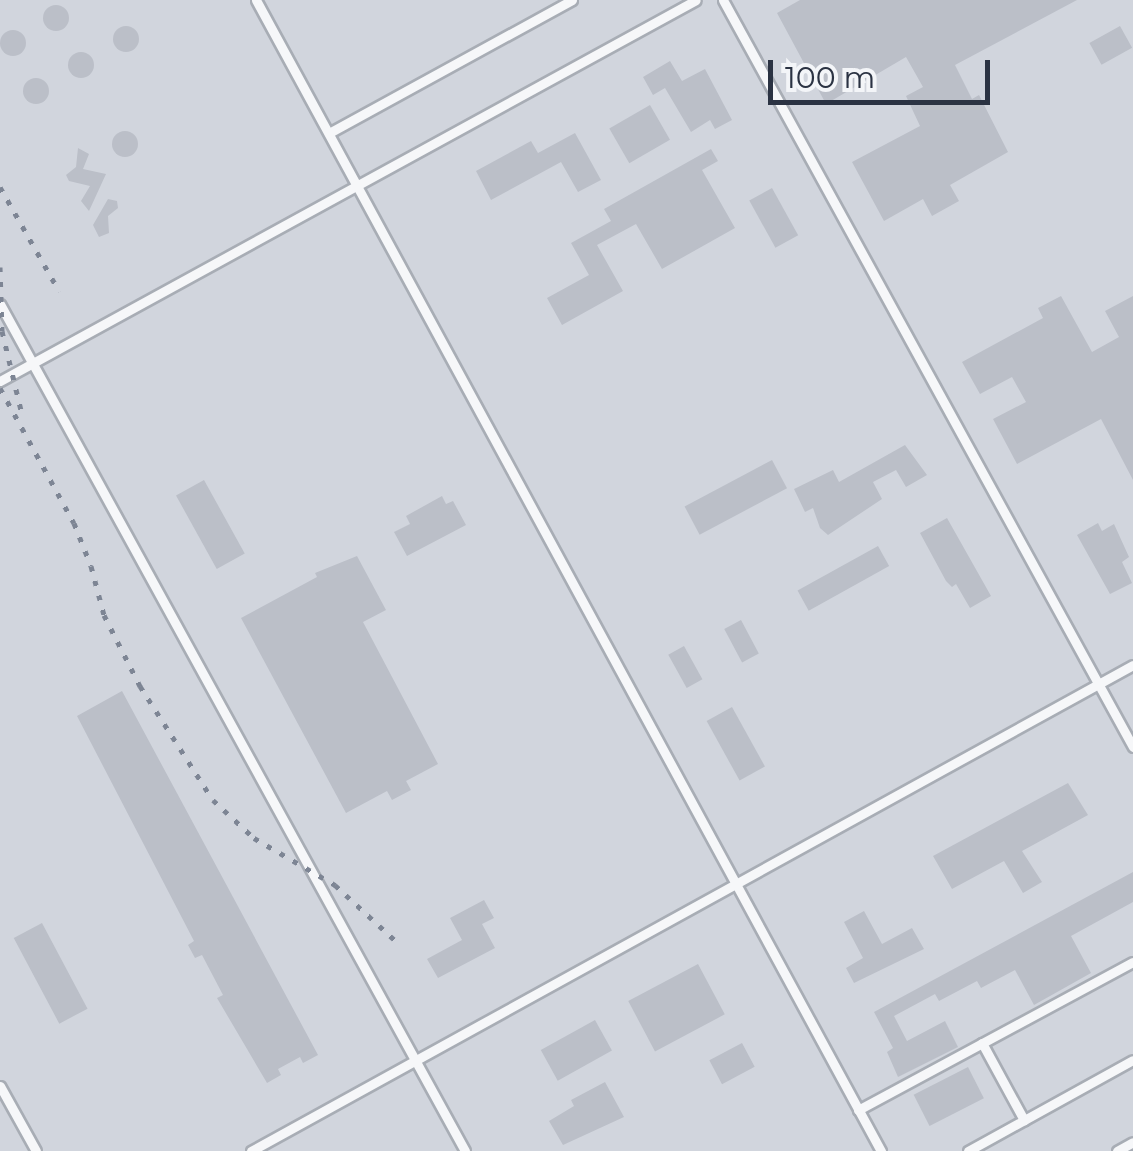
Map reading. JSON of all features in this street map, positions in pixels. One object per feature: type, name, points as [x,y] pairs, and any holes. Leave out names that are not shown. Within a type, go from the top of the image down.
[{"type":"lane","points":[[256,0],[880,1151]]},
{"type":"lane","points":[[329,133],[572,0]]},
{"type":"lane","points":[[0,380],[696,0]]},
{"type":"lane","points":[[723,0],[1133,747]]},
{"type":"lane","points":[[0,304],[465,1151]]},
{"type":"lane","points":[[251,1151],[1133,665]]},
{"type":"lane","points":[[858,1110],[1133,962]]},
{"type":"lane","points":[[982,1043],[1024,1120]]},
{"type":"lane","points":[[968,1151],[1133,1060]]},
{"type":"lane","points":[[0,1086],[36,1151]]},
{"type":"lane","points":[[1117,1151],[1133,1142]]},
{"type":"shaded area","points":[[0,0],[1133,0],[1133,1151],[0,1151]]},
{"type":"building","points":[[800,0],[1077,0],[955,65],[972,99],[979,95],[1008,152],[950,185],[959,201],[932,216],[923,199],[884,221],[852,162],[920,126],[906,96],[923,87],[906,57],[826,104],[777,13]]},
{"type":"building","points":[[56,5],[65,9],[69,18],[65,27],[56,31],[47,27],[43,18],[47,9]]},
{"type":"building","points":[[126,26],[135,30],[139,39],[135,48],[126,52],[117,48],[113,39],[117,30]]},
{"type":"building","points":[[1120,26],[1132,48],[1102,65],[1089,43]]},
{"type":"building","points":[[13,30],[22,34],[26,43],[22,52],[13,56],[4,52],[0,43],[4,34]]},
{"type":"building","points":[[81,52],[90,56],[94,65],[90,74],[81,78],[72,74],[68,65],[72,56]]},
{"type":"building","points":[[670,61],[682,81],[705,69],[732,120],[715,129],[710,120],[691,132],[665,88],[653,95],[643,77]]},
{"type":"building","points":[[36,78],[45,82],[49,91],[45,100],[36,104],[27,100],[23,91],[27,82]]},
{"type":"building","points":[[650,105],[670,140],[629,163],[609,128]]},
{"type":"building","points":[[125,131],[134,135],[138,144],[134,153],[125,157],[116,153],[112,144],[116,135]]},
{"type":"building","points":[[575,133],[601,180],[578,192],[561,162],[491,200],[476,171],[531,141],[538,153]]},
{"type":"building","points":[[78,148],[89,154],[83,169],[106,174],[89,211],[81,201],[90,186],[69,181],[66,175],[76,167]]},
{"type":"building","points":[[711,149],[718,161],[702,170],[735,228],[662,269],[636,224],[597,245],[623,291],[562,325],[547,298],[589,275],[571,243],[611,221],[604,209]]},
{"type":"building","points":[[772,188],[798,235],[775,248],[749,201]]},
{"type":"building","points":[[108,199],[117,201],[118,208],[108,216],[109,233],[99,237],[93,225]]},
{"type":"building","points":[[1061,296],[1092,352],[1119,337],[1105,311],[1133,296],[1133,480],[1101,419],[1017,464],[993,419],[1026,402],[1012,377],[980,394],[962,362],[1043,318],[1038,308]]},
{"type":"building","points":[[905,445],[927,475],[906,487],[896,470],[873,482],[882,499],[828,535],[820,528],[813,508],[805,512],[794,489],[833,470],[839,482]]},
{"type":"building","points":[[772,460],[787,488],[700,535],[685,506]]},
{"type":"building","points":[[204,480],[245,553],[217,569],[176,496]]},
{"type":"building","points":[[442,496],[446,504],[453,501],[466,525],[407,556],[394,532],[410,524],[406,516]]},
{"type":"building","points":[[947,518],[991,596],[970,608],[956,584],[952,587],[946,581],[920,533]]},
{"type":"building","points":[[1098,523],[1102,531],[1114,524],[1129,557],[1122,562],[1132,583],[1110,594],[1077,535]]},
{"type":"building","points":[[878,546],[889,566],[809,611],[798,591]]},
{"type":"building","points":[[357,556],[386,610],[363,622],[438,764],[406,781],[411,790],[392,800],[387,791],[346,813],[241,618],[317,577],[315,573]]},
{"type":"building","points":[[741,620],[759,654],[742,662],[724,629]]},
{"type":"building","points":[[684,646],[702,679],[687,688],[668,655]]},
{"type":"building","points":[[122,691],[318,1055],[303,1063],[300,1057],[278,1069],[281,1075],[267,1083],[217,998],[223,995],[202,955],[195,958],[188,945],[194,941],[77,716]]},
{"type":"building","points":[[732,707],[765,766],[740,781],[707,721]]},
{"type":"building","points":[[1068,783],[1088,815],[1022,851],[1042,882],[1023,893],[1004,861],[952,889],[933,856]]},
{"type":"building","points":[[1133,872],[1133,902],[1071,936],[1091,973],[1034,1005],[1015,970],[981,988],[977,981],[939,1001],[935,994],[894,1016],[907,1041],[945,1021],[958,1047],[898,1077],[887,1052],[893,1048],[874,1012]]},
{"type":"building","points":[[484,900],[494,918],[482,924],[495,948],[438,978],[427,959],[462,940],[450,918]]},
{"type":"building","points":[[864,911],[882,944],[912,928],[924,949],[854,983],[846,968],[863,958],[844,922]]},
{"type":"building","points":[[42,923],[88,1009],[59,1024],[14,938]]},
{"type":"building","points":[[698,964],[725,1014],[655,1051],[628,1001]]},
{"type":"building","points":[[595,1020],[612,1051],[558,1081],[541,1050]]},
{"type":"building","points":[[742,1043],[755,1067],[722,1084],[709,1060]]},
{"type":"building","points":[[968,1067],[984,1098],[930,1126],[914,1095]]},
{"type":"building","points":[[605,1082],[624,1117],[563,1145],[549,1121],[574,1106],[571,1100]]},
{"type":"railway","points":[[0,187],[59,291]]},
{"type":"railway","points":[[0,267],[2,331],[22,414]]},
{"type":"railway","points":[[0,388],[74,523],[104,615],[140,686],[213,800],[254,838],[335,885],[400,945]]}]
